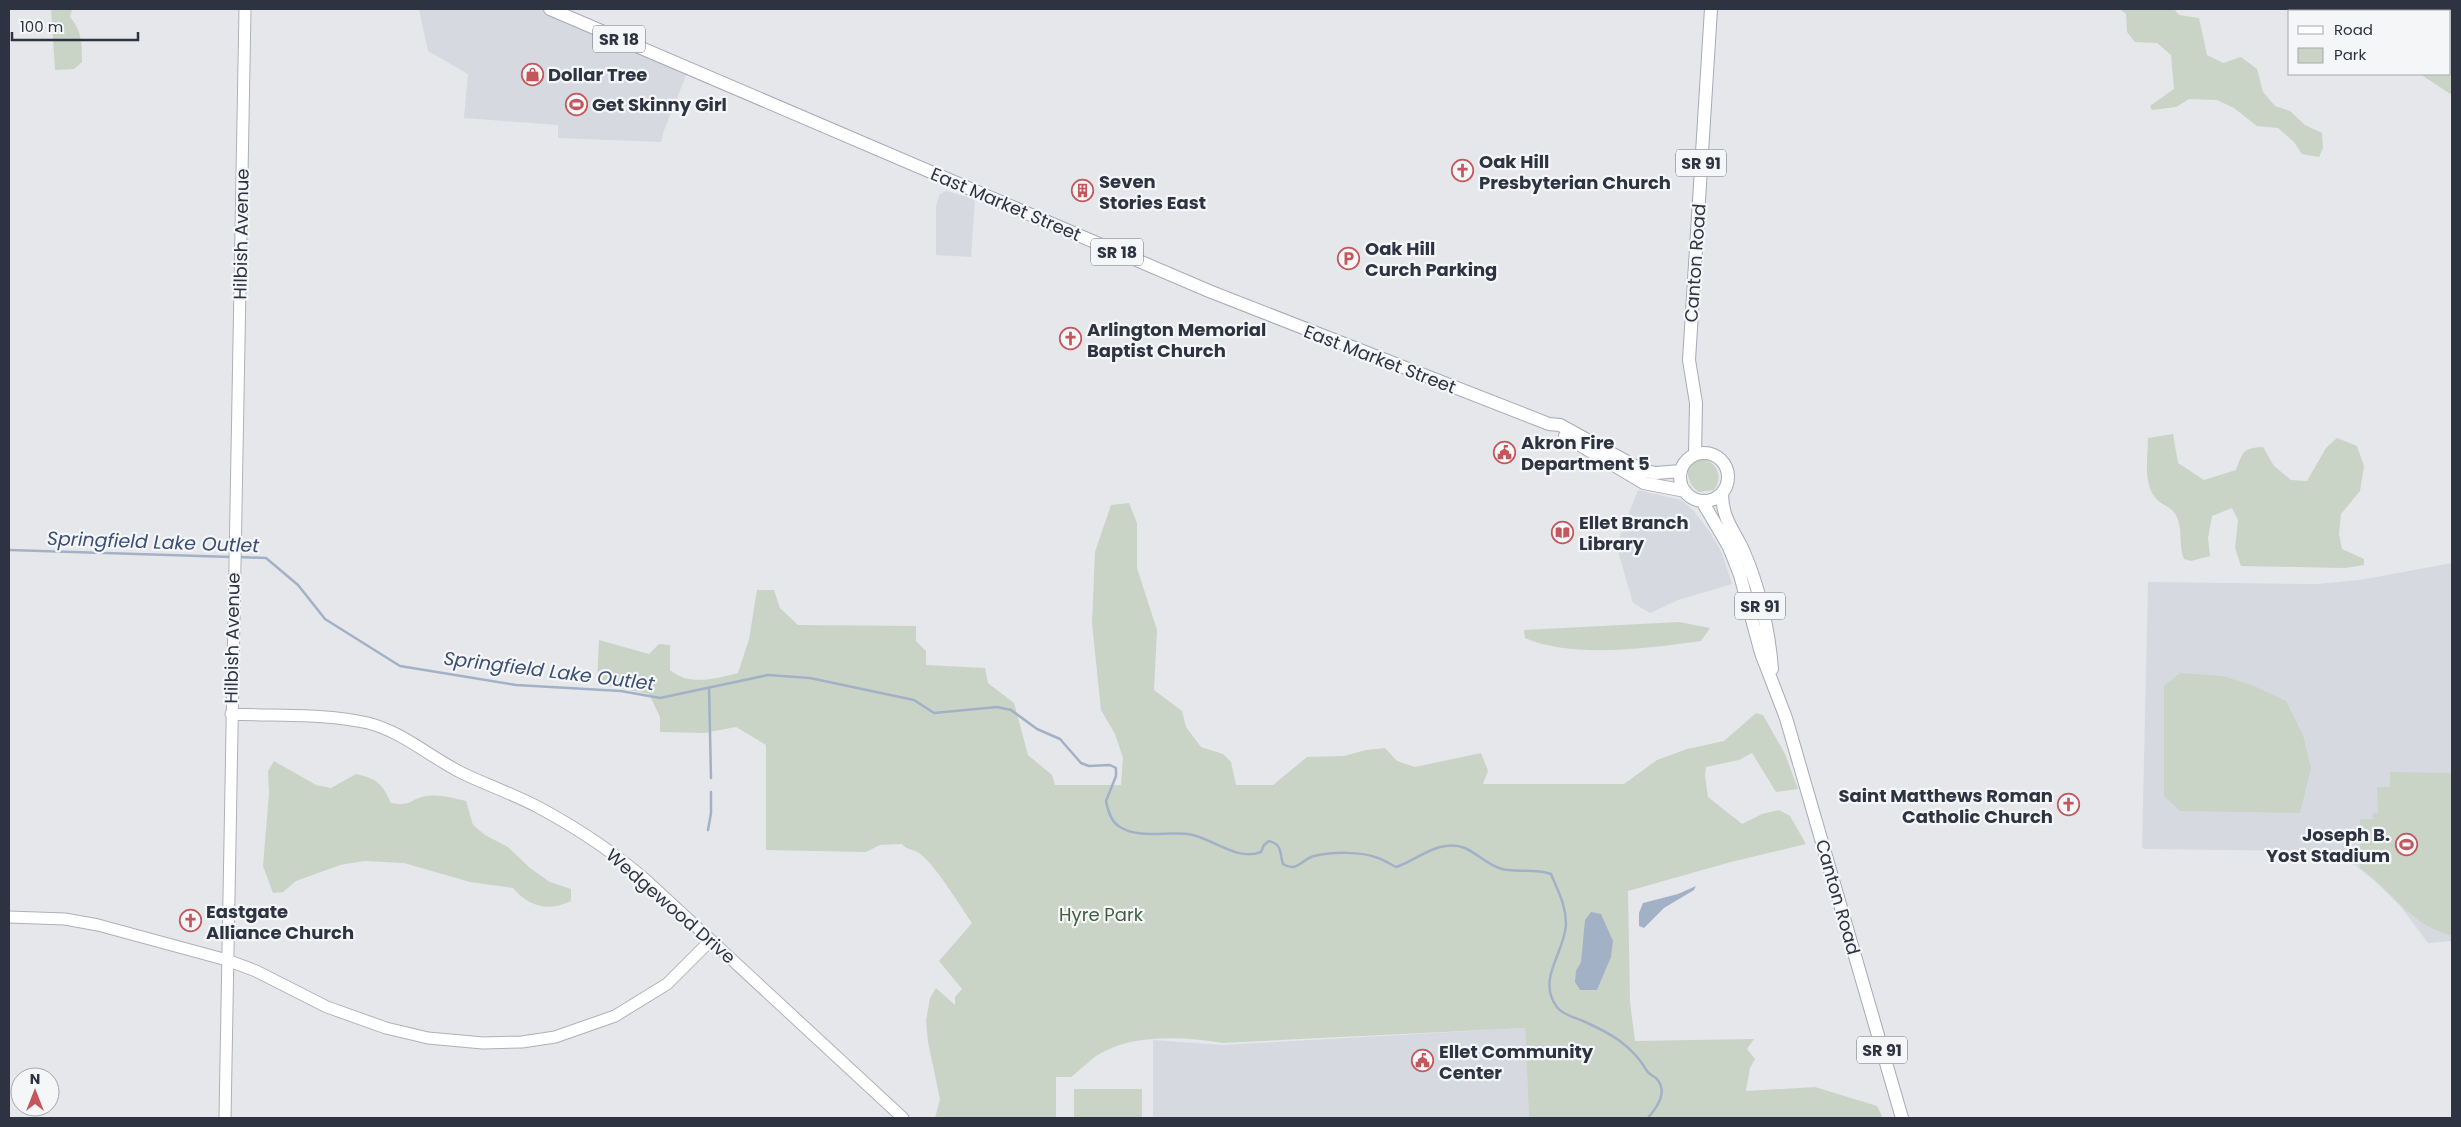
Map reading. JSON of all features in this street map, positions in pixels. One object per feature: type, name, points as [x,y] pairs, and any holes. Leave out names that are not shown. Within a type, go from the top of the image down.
[{"type":"main road","name":"East Market Street","points":[[550,9],[1209,291],[1550,424],[1568,428],[1642,470],[1656,473],[1681,471]]},
{"type":"main road","name":"Canton Road","points":[[1695,455],[1696,404],[1689,360],[1711,9]]},
{"type":"main road","name":"East Market Street","points":[[1550,424],[1557,432],[1644,483],[1685,491]]},
{"type":"main road","name":"Canton Road","points":[[1697,427],[1713,455]]},
{"type":"main road","points":[[1706,453],[1713,455],[1719,458],[1727,469],[1728,482],[1722,493],[1710,500],[1694,499],[1685,491],[1680,480],[1684,464],[1695,455],[1706,453]]},
{"type":"main road","name":"Canton Road","points":[[1722,493],[1722,508],[1743,550],[1758,599],[1770,644],[1772,677]]},
{"type":"main road","name":"Canton Road","points":[[1702,501],[1728,547],[1740,575],[1761,653],[1772,677],[1786,718],[1902,1118]]},
{"type":"street","name":"Hilbish Avenue","points":[[225,1118],[245,9]]},
{"type":"street","name":"Wedgewood Drive","points":[[231,714],[333,718],[370,724],[396,734],[460,772],[538,807],[584,834],[624,862],[711,940],[902,1118]]},
{"type":"street","points":[[9,917],[71,920],[98,925],[227,960],[269,977],[328,1008],[386,1028],[428,1038],[483,1042],[522,1042],[555,1037],[582,1029],[634,1006],[666,984],[711,940]]},
{"type":"shaded area","points":[[419,9],[550,9],[689,68],[661,142],[558,138],[558,125],[464,118],[468,74],[428,51]]},
{"type":"shaded area","points":[[946,191],[975,199],[971,257],[936,255],[936,206],[940,194]]},
{"type":"shaded area","points":[[1638,490],[1681,500],[1693,510],[1710,532],[1722,553],[1732,584],[1678,600],[1650,613],[1633,603],[1619,555],[1618,541]]},
{"type":"shaded area","points":[[2452,563],[2452,941],[2428,943],[2401,907],[2378,884],[2356,866],[2329,854],[2312,851],[2145,849],[2142,847],[2148,582],[2317,584],[2360,580]]},
{"type":"shaded area","points":[[1525,1028],[1529,1118],[1153,1118],[1153,1040],[1222,1045]]},
{"type":"green space","points":[[51,9],[72,9],[70,17],[77,27],[82,49],[82,62],[74,69],[55,70]]},
{"type":"green space","points":[[2120,9],[2174,9],[2179,15],[2199,18],[2207,55],[2223,63],[2241,57],[2257,69],[2263,92],[2275,106],[2290,111],[2305,125],[2322,133],[2323,148],[2319,157],[2302,154],[2294,142],[2278,128],[2257,126],[2234,108],[2217,100],[2189,99],[2176,107],[2152,110],[2150,106],[2174,89],[2171,55],[2157,43],[2135,42],[2127,32],[2126,14]]},
{"type":"green space","points":[[2334,9],[2452,9],[2452,95],[2422,75],[2451,75],[2451,10]]},
{"type":"green space","points":[[2173,434],[2178,463],[2204,480],[2236,470],[2244,452],[2251,448],[2263,447],[2274,466],[2291,480],[2307,481],[2326,448],[2337,438],[2357,446],[2364,466],[2360,491],[2341,514],[2339,534],[2342,549],[2364,559],[2364,565],[2345,568],[2241,566],[2235,548],[2238,520],[2232,508],[2212,516],[2208,538],[2210,556],[2191,561],[2184,559],[2180,528],[2175,513],[2154,496],[2148,483],[2147,475],[2148,438]]},
{"type":"green space","points":[[1704,459],[1716,468],[1718,480],[1714,490],[1699,492],[1690,482],[1688,468],[1696,460]]},
{"type":"green space","name":"Hyre Park","points":[[1129,503],[1137,523],[1137,568],[1157,630],[1154,690],[1182,711],[1186,727],[1201,747],[1223,754],[1231,762],[1236,785],[1273,785],[1307,757],[1344,756],[1366,750],[1385,748],[1397,761],[1415,767],[1481,753],[1488,771],[1483,784],[1624,784],[1657,760],[1687,749],[1724,741],[1756,713],[1763,715],[1785,754],[1798,789],[1776,792],[1752,753],[1739,760],[1706,767],[1705,776],[1708,797],[1742,824],[1762,814],[1779,810],[1790,816],[1806,844],[1731,862],[1628,891],[1630,1002],[1635,1041],[1754,1039],[1747,1049],[1755,1059],[1750,1068],[1746,1091],[1815,1087],[1877,1106],[1883,1118],[1529,1118],[1525,1028],[1222,1043],[1178,1038],[1147,1039],[1118,1046],[1101,1053],[1071,1077],[1056,1077],[1056,1118],[935,1118],[940,1099],[928,1042],[926,1021],[930,998],[936,988],[955,1005],[955,997],[962,989],[939,961],[972,923],[947,886],[925,858],[902,844],[880,845],[866,852],[766,850],[766,745],[736,727],[704,733],[660,732],[660,717],[649,694],[597,683],[599,640],[649,654],[659,644],[670,645],[670,670],[685,678],[702,680],[738,673],[749,639],[757,590],[774,590],[780,608],[798,625],[916,626],[916,641],[926,651],[926,665],[985,668],[988,683],[1014,703],[1028,755],[1052,775],[1055,785],[1121,785],[1123,758],[1115,734],[1101,710],[1092,623],[1095,552],[1111,505]]},
{"type":"green space","points":[[1679,622],[1710,628],[1701,641],[1612,650],[1588,650],[1544,644],[1525,638],[1524,630]]},
{"type":"green space","points":[[2180,673],[2223,676],[2254,686],[2286,701],[2303,735],[2311,769],[2300,813],[2180,811],[2164,796],[2164,686]]},
{"type":"green space","points":[[274,761],[316,785],[331,788],[356,774],[369,778],[382,786],[391,803],[403,804],[426,796],[466,801],[473,825],[485,835],[508,847],[530,868],[550,882],[571,889],[571,901],[555,906],[540,906],[526,900],[513,888],[470,882],[404,863],[364,861],[340,865],[296,881],[283,892],[273,893],[263,866],[269,793],[268,771]]},
{"type":"green space","name":"Joseph B. Yost Stadium","points":[[2390,772],[2452,773],[2452,936],[2437,930],[2412,915],[2360,868],[2360,819],[2373,819],[2373,813],[2378,813],[2377,787],[2390,787]]},
{"type":"green space","points":[[1074,1089],[1142,1089],[1142,1118],[1074,1118]]},
{"type":"water","points":[[1696,886],[1694,890],[1664,908],[1644,928],[1639,926],[1639,913],[1643,903],[1678,894]]},
{"type":"water","points":[[1591,912],[1601,914],[1613,941],[1611,957],[1597,990],[1580,990],[1575,982],[1576,971],[1581,962],[1585,920]]},
{"type":"waterway","name":"Springfield Lake Outlet","points":[[9,550],[232,557]]},
{"type":"waterway","name":"Springfield Lake Outlet","points":[[238,557],[266,558],[298,585],[325,619],[400,666],[516,685],[621,691],[660,698],[768,675],[810,678],[914,700],[934,713],[997,707],[1011,710],[1037,729],[1060,739],[1081,763],[1089,766],[1110,765],[1116,768],[1116,776],[1106,801],[1114,822],[1128,831],[1146,834],[1175,833],[1193,835],[1244,854],[1261,852],[1264,845],[1269,841],[1279,847],[1283,864],[1292,867],[1314,856],[1346,853],[1371,856],[1396,867],[1429,851],[1447,846],[1456,846],[1465,848],[1502,869],[1539,871],[1551,874],[1559,892],[1566,917],[1564,935],[1550,976],[1551,997],[1562,1012],[1602,1030],[1620,1041],[1634,1054],[1648,1072],[1656,1078],[1660,1083],[1662,1094],[1658,1104],[1648,1118]]},
{"type":"waterway","points":[[709,688],[711,778]]},
{"type":"waterway","points":[[708,830],[711,813],[711,792]]},
{"type":"place","name":"Dollar Tree","points":[[532,74]]},
{"type":"place","name":"Get Skinny Girl","points":[[576,104]]},
{"type":"place","name":"Oak Hill Presbyterian Church","points":[[1463,171]]},
{"type":"place","name":"Seven Stories East","points":[[1083,191]]},
{"type":"place","name":"Oak Hill Curch Parking","points":[[1349,258]]},
{"type":"place","name":"Arlington Memorial Baptist Church","points":[[1071,339]]},
{"type":"place","name":"Akron Fire Department 5","points":[[1505,452]]},
{"type":"place","name":"Ellet Branch Library","points":[[1563,532]]},
{"type":"place","name":"Saint Matthews Roman Catholic Church","points":[[2069,805]]},
{"type":"place","name":"Joseph B. Yost Stadium","points":[[2406,844]]},
{"type":"place","name":"Eastgate Alliance Church","points":[[190,921]]},
{"type":"place","name":"Ellet Community Center","points":[[1423,1061]]}]
